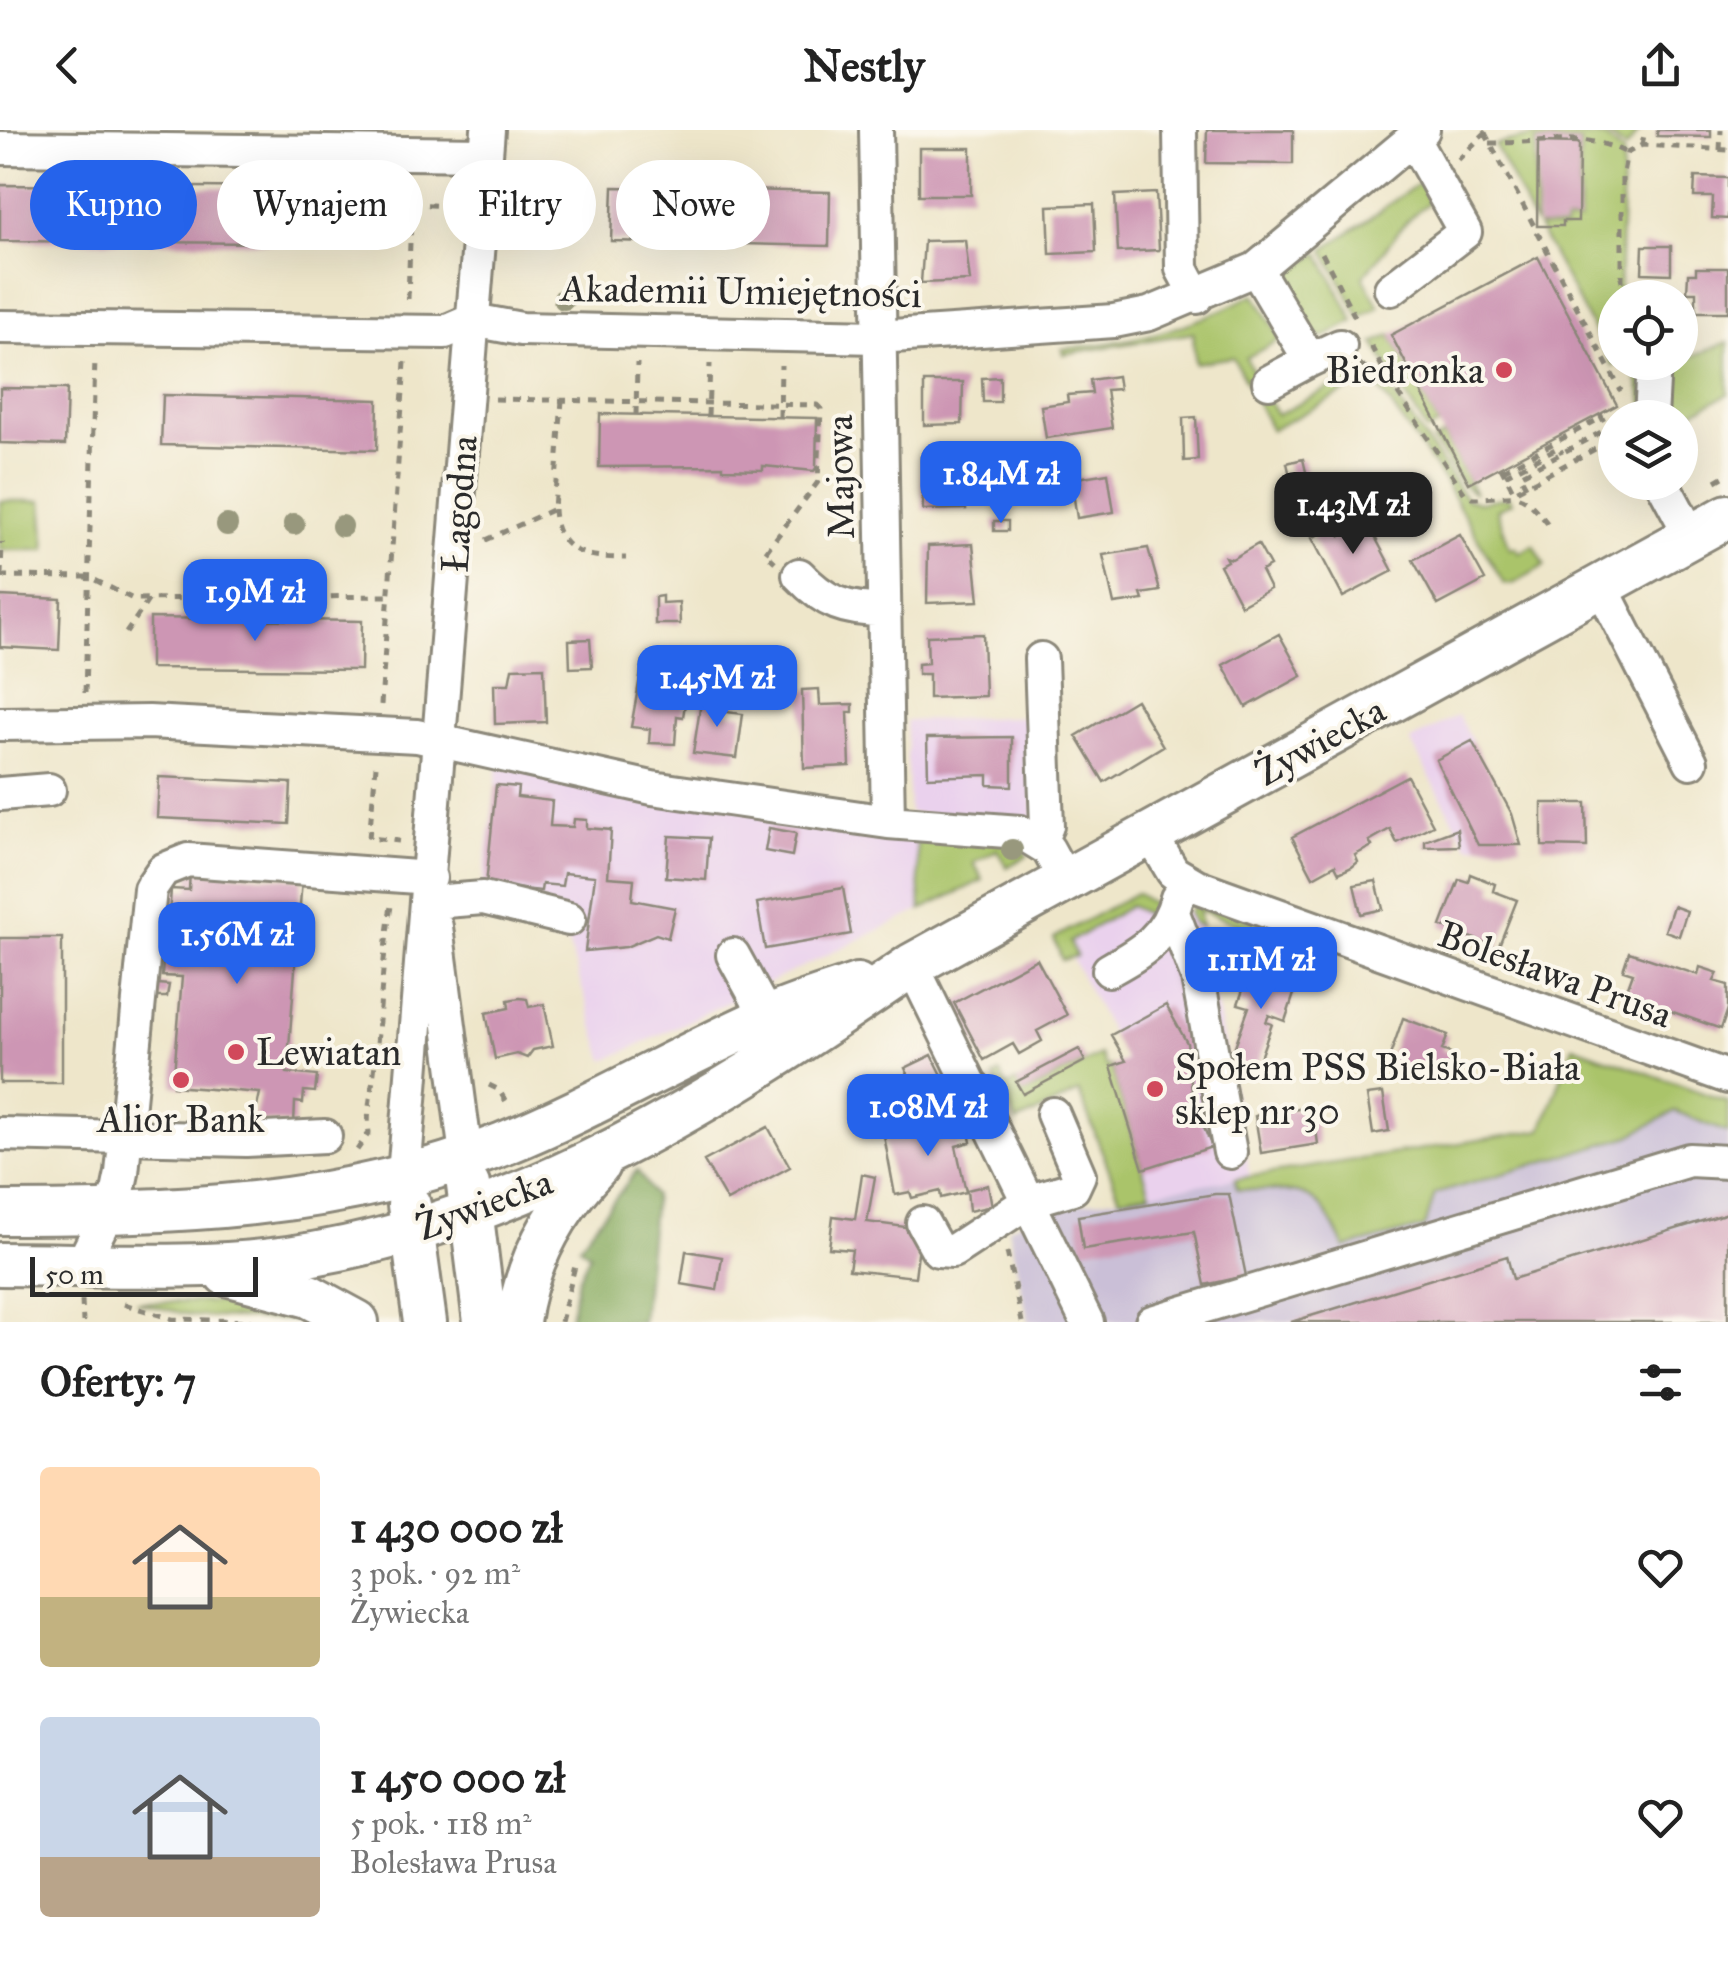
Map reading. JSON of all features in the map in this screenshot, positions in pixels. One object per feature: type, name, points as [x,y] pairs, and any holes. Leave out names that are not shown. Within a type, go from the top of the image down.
[{"type":"main road","name":"Żywiecka","points":[[0,1264],[81,1290],[187,1264],[288,1258],[414,1232],[526,1193],[612,1151],[786,1052],[912,965],[1710,526]]},
{"type":"main road","name":"Żywiecka","points":[[0,1213],[218,1210],[277,1202],[404,1174],[514,1139],[767,1017],[912,965]]},
{"type":"main road","points":[[518,1322],[526,1282],[546,1233],[580,1184],[612,1151]]},
{"type":"main road","name":"Łagodna","points":[[466,1155],[469,1214],[485,1322]]},
{"type":"main road","points":[[404,1174],[425,1322]]},
{"type":"main road","points":[[187,1264],[309,1296],[357,1322]]},
{"type":"street","name":"Majowa","points":[[876,130],[888,822]]},
{"type":"street","points":[[1180,130],[1182,269],[1197,297]]},
{"type":"street","name":"Akademii Umiejętności","points":[[0,328],[445,332],[473,320],[521,329],[878,337],[1114,321],[1197,297],[1256,269],[1418,135]]},
{"type":"street","points":[[1391,289],[1478,226],[1418,135]]},
{"type":"street","points":[[0,148],[413,153],[487,142]]},
{"type":"street","name":"Łagodna","points":[[404,1174],[410,1062],[431,890],[487,142]]},
{"type":"street","points":[[1256,269],[1325,353],[1270,382]]},
{"type":"street","points":[[1682,500],[1710,526]]},
{"type":"street","points":[[800,575],[832,604],[852,610],[883,610]]},
{"type":"street","points":[[1600,586],[1691,762]]},
{"type":"street","points":[[1040,841],[1047,826],[1042,659]]},
{"type":"street","points":[[0,724],[85,720],[379,730],[585,776],[888,822],[1020,832],[1040,841],[1066,882]]},
{"type":"street","points":[[0,794],[49,790]]},
{"type":"street","points":[[1109,970],[1148,948],[1173,913],[1182,879],[1166,863],[1152,835]]},
{"type":"street","points":[[81,1290],[118,1192],[128,1136],[150,890],[164,870],[188,860],[396,876],[431,890],[569,919]]},
{"type":"street","name":"Bolesława Prusa","points":[[1182,879],[1728,1076]]},
{"type":"street","name":"Łagodna","points":[[431,890],[466,1155]]},
{"type":"street","points":[[1173,913],[1198,978],[1230,1152]]},
{"type":"street","points":[[733,955],[767,1017]]},
{"type":"street","points":[[912,965],[1087,1322]]},
{"type":"street","points":[[888,1115],[953,1095],[971,1084]]},
{"type":"street","points":[[922,1223],[944,1252],[1078,1182],[1079,1175],[1053,1114]]},
{"type":"street","points":[[0,1134],[325,1136]]},
{"type":"street","points":[[1152,1322],[1689,1160],[1728,1162]]},
{"type":"path","points":[[1642,144],[1645,130]]},
{"type":"path","points":[[1720,130],[1720,150]]},
{"type":"path","points":[[1490,143],[1544,131],[1595,134],[1627,153]]},
{"type":"path","points":[[1485,133],[1633,400]]},
{"type":"path","points":[[1622,280],[1622,177],[1627,153],[1642,144],[1728,150]]},
{"type":"path","points":[[413,153],[413,160]]},
{"type":"path","points":[[369,1133],[366,1114],[375,1065],[380,970],[399,839],[370,838],[408,332],[411,250]]},
{"type":"path","points":[[85,720],[96,329]]},
{"type":"path","points":[[636,415],[638,350]]},
{"type":"path","points":[[708,416],[711,352]]},
{"type":"path","points":[[780,417],[782,353]]},
{"type":"path","points":[[1325,353],[1390,383],[1465,494],[1480,498],[1514,492],[1598,447]]},
{"type":"path","points":[[495,399],[780,404],[821,409],[820,476],[765,553],[766,558]]},
{"type":"path","points":[[562,400],[554,508],[559,534],[577,553],[626,558]]},
{"type":"path","points":[[1503,470],[1598,418]]},
{"type":"path","points":[[1526,486],[1520,475],[1598,434]]},
{"type":"path","points":[[1503,470],[1559,447],[1562,452]]},
{"type":"path","points":[[1503,470],[1514,492],[1526,496],[1548,524]]},
{"type":"path","points":[[484,541],[554,508]]},
{"type":"path","points":[[2,542],[0,576],[89,577],[133,599],[388,596]]},
{"type":"path","points":[[126,633],[149,599]]},
{"type":"path","points":[[500,1108],[519,1108]]},
{"type":"path","points":[[1000,1220],[1022,1322]]},
{"type":"path","points":[[81,1290],[82,1322]]},
{"type":"path","points":[[112,1302],[172,1318],[264,1322]]},
{"type":"shaded area","points":[[1458,715],[1512,814],[1521,845],[1468,846],[1410,741]]},
{"type":"shaded area","points":[[1032,716],[1033,825],[909,813],[906,721]]},
{"type":"shaded area","points":[[498,766],[916,832],[921,910],[605,1061],[568,943],[478,918]]},
{"type":"shaded area","points":[[1130,906],[1145,914],[1156,906],[1188,913],[1201,926],[1250,1177],[1150,1193],[1111,1066],[1125,1060],[1065,945]]},
{"type":"shaded area","points":[[1573,1046],[1728,1102],[1728,1322],[1029,1322],[1008,1228],[1053,1208],[1542,1130]]},
{"type":"green space","points":[[1582,130],[1640,130],[1626,149],[1606,134]]},
{"type":"green space","points":[[1546,133],[1605,138],[1623,153],[1619,280],[1598,280],[1598,338],[1538,227],[1564,228],[1565,222],[1579,221],[1580,142],[1536,141],[1535,225],[1495,145]]},
{"type":"green space","points":[[1422,181],[1429,203],[1410,218],[1363,276],[1379,307],[1360,317],[1324,250]]},
{"type":"green space","points":[[1319,253],[1354,321],[1323,338],[1311,333],[1279,279]]},
{"type":"green space","points":[[1254,294],[1281,339],[1246,358],[1277,415],[1364,370],[1389,387],[1466,499],[1479,502],[1509,497],[1512,502],[1497,510],[1510,549],[1516,547],[1519,553],[1534,545],[1545,565],[1513,584],[1504,584],[1445,482],[1372,378],[1271,430],[1233,357],[1195,363],[1193,333],[1063,354],[1062,349],[1138,338],[1184,325]]},
{"type":"green space","points":[[1391,335],[1439,425],[1427,431],[1374,343]]},
{"type":"green space","points":[[1728,342],[1728,394],[1698,409],[1698,400],[1643,400],[1638,380],[1698,380],[1698,354]]},
{"type":"green space","points":[[1444,435],[1475,494],[1462,484],[1433,441]]},
{"type":"green space","points":[[0,501],[42,501],[46,550],[0,550]]},
{"type":"green space","points":[[916,832],[1021,845],[1027,856],[1007,867],[997,850],[974,863],[983,880],[921,910]]},
{"type":"green space","points":[[1136,893],[1156,906],[1146,914],[1130,906],[1070,942],[1077,956],[1062,960],[1054,938]]},
{"type":"green space","points":[[1198,901],[1263,924],[1265,935],[1198,909],[1201,926],[1194,924],[1188,913]]},
{"type":"green space","points":[[1573,1046],[1728,1102],[1728,1133],[1675,1111],[1630,1136],[1435,1194],[1425,1227],[1345,1248],[1325,1211],[1305,1195],[1237,1189],[1235,1179],[1542,1130]]},
{"type":"green space","points":[[1100,1055],[1106,1066],[1111,1066],[1150,1193],[1120,1198],[1079,1092],[1017,1122],[994,1077],[1000,1073],[1007,1086],[1016,1082],[1023,1094]]},
{"type":"green space","points":[[637,1170],[654,1196],[642,1322],[569,1322],[578,1279],[590,1254],[579,1246]]},
{"type":"green space","points":[[136,1302],[252,1302],[328,1322],[194,1316]]},
{"type":"building","points":[[1207,130],[1293,130],[1293,164],[1206,163]]},
{"type":"building","points":[[1657,130],[1711,130],[1711,137],[1657,136]]},
{"type":"building","points":[[1538,142],[1579,143],[1578,221],[1563,221],[1563,226],[1537,226]]},
{"type":"building","points":[[919,148],[971,148],[971,195],[919,195]]},
{"type":"building","points":[[1695,177],[1728,178],[1728,219],[1712,218],[1713,197],[1694,197]]},
{"type":"building","points":[[0,185],[30,185],[30,241],[0,241]]},
{"type":"building","points":[[197,187],[217,187],[217,243],[197,243]]},
{"type":"building","points":[[613,187],[616,187],[616,241],[611,241]]},
{"type":"building","points":[[770,191],[830,192],[829,246],[770,245]]},
{"type":"building","points":[[1156,193],[1159,250],[1118,252],[1115,195]]},
{"type":"building","points":[[1094,204],[1096,252],[1050,254],[1048,206]]},
{"type":"building","points":[[965,240],[970,281],[921,283],[924,241]]},
{"type":"building","points":[[1643,246],[1671,246],[1671,274],[1642,273]]},
{"type":"building","name":"Biedronka","points":[[1538,257],[1598,369],[1598,380],[1604,380],[1614,400],[1598,400],[1598,415],[1469,483],[1391,335]]},
{"type":"building","points":[[1696,268],[1728,268],[1728,312],[1698,312],[1698,280],[1688,280],[1688,274],[1696,274]]},
{"type":"building","points":[[1117,376],[1119,389],[1106,390],[1112,428],[1046,438],[1041,406],[1068,402],[1067,395],[1092,393],[1090,380]]},
{"type":"building","points":[[1000,377],[1000,402],[983,402],[982,378]]},
{"type":"building","points":[[924,382],[963,382],[962,424],[924,425]]},
{"type":"building","points":[[0,388],[67,389],[65,445],[0,443]]},
{"type":"building","points":[[163,395],[378,400],[377,450],[161,445]]},
{"type":"building","points":[[600,414],[817,418],[816,468],[814,471],[763,466],[763,470],[723,466],[599,467]]},
{"type":"building","points":[[1196,417],[1198,460],[1184,461],[1183,418]]},
{"type":"building","points":[[964,456],[966,509],[923,510],[921,457]]},
{"type":"building","points":[[1303,459],[1310,489],[1294,493],[1287,463]]},
{"type":"building","points":[[1108,473],[1114,512],[1077,518],[1071,479]]},
{"type":"building","points":[[1324,504],[1329,515],[1312,524],[1306,513]]},
{"type":"building","points":[[994,521],[1008,521],[1008,531],[994,531]]},
{"type":"building","points":[[1367,522],[1393,571],[1343,597],[1312,538],[1336,525],[1341,536]]},
{"type":"building","points":[[1460,535],[1485,580],[1438,605],[1413,560]]},
{"type":"building","points":[[973,544],[979,601],[927,603],[928,546]]},
{"type":"building","points":[[1258,544],[1270,566],[1261,571],[1270,589],[1241,605],[1220,565],[1227,561],[1225,557],[1232,559]]},
{"type":"building","points":[[1148,548],[1160,591],[1141,594],[1143,600],[1114,604],[1103,555]]},
{"type":"building","points":[[0,596],[61,599],[59,650],[0,647]]},
{"type":"building","points":[[662,596],[662,603],[679,602],[680,624],[655,624],[655,597]]},
{"type":"building","points":[[150,618],[362,621],[361,670],[150,668]]},
{"type":"building","points":[[983,634],[985,696],[929,698],[929,674],[918,674],[918,664],[928,663],[927,636]]},
{"type":"building","points":[[1279,634],[1302,676],[1246,707],[1223,665]]},
{"type":"building","points":[[590,639],[592,667],[570,668],[569,640]]},
{"type":"building","points":[[643,661],[670,663],[669,678],[680,679],[678,704],[685,704],[683,717],[677,716],[675,744],[649,743],[650,729],[631,727]]},
{"type":"building","points":[[544,667],[546,722],[495,724],[494,684],[509,684],[512,668]]},
{"type":"building","points":[[819,689],[820,705],[853,704],[853,712],[848,712],[850,766],[804,768],[802,690]]},
{"type":"building","points":[[702,696],[719,698],[718,711],[743,714],[737,758],[693,753]]},
{"type":"building","points":[[1136,700],[1163,746],[1104,782],[1076,736]]},
{"type":"building","points":[[1012,737],[1012,786],[988,785],[988,775],[928,777],[927,738]]},
{"type":"building","points":[[1472,741],[1512,814],[1521,845],[1478,845],[1436,760]]},
{"type":"building","points":[[1407,776],[1433,825],[1397,843],[1390,829],[1355,855],[1358,862],[1352,867],[1339,873],[1335,865],[1313,877],[1292,837]]},
{"type":"building","points":[[159,777],[291,783],[289,824],[157,818]]},
{"type":"building","points":[[496,785],[518,787],[517,797],[552,801],[550,826],[573,827],[574,819],[587,820],[587,828],[611,830],[608,877],[634,879],[632,900],[675,908],[668,938],[656,934],[626,947],[585,951],[595,876],[564,873],[562,886],[542,884],[541,891],[486,885]]},
{"type":"building","points":[[1542,803],[1586,803],[1587,847],[1542,846]]},
{"type":"building","points":[[769,828],[796,833],[792,856],[765,851]]},
{"type":"building","points":[[1457,829],[1459,846],[1425,847],[1425,841]]},
{"type":"building","points":[[669,836],[709,838],[706,880],[666,877]]},
{"type":"building","points":[[190,870],[302,879],[287,1073],[317,1076],[315,1092],[304,1091],[303,1103],[295,1102],[294,1124],[254,1121],[260,1093],[173,1086],[182,977],[162,976],[164,945],[171,889],[189,890]]},
{"type":"building","points":[[1470,874],[1495,884],[1493,891],[1517,900],[1498,948],[1441,926],[1459,879],[1468,882]]},
{"type":"building","points":[[1376,881],[1383,909],[1361,914],[1354,885]]},
{"type":"building","points":[[843,888],[851,934],[765,949],[757,903]]},
{"type":"building","points":[[1673,906],[1687,911],[1679,936],[1665,931]]},
{"type":"building","points":[[0,938],[62,938],[62,1083],[0,1083]]},
{"type":"building","points":[[1629,952],[1698,975],[1700,967],[1718,973],[1714,981],[1728,985],[1728,1009],[1721,1029],[1625,995],[1633,973],[1623,970]]},
{"type":"building","points":[[1037,959],[1067,1015],[1037,1031],[1042,1041],[1019,1054],[1013,1044],[984,1060],[954,1003]]},
{"type":"building","points":[[1252,965],[1298,982],[1285,1021],[1269,1015],[1266,1022],[1272,1024],[1256,1069],[1230,1060],[1249,1007],[1238,1004]]},
{"type":"building","points":[[157,984],[169,985],[167,997],[157,997]]},
{"type":"building","points":[[527,999],[529,1007],[544,1004],[553,1046],[533,1050],[527,1058],[517,1054],[495,1059],[486,1013],[509,1008],[508,1000]]},
{"type":"building","name":"Społem PSS Bielsko-Biała sklep nr 30","points":[[1166,1005],[1187,1043],[1193,1102],[1212,1147],[1143,1169],[1111,1066],[1126,1061],[1111,1035]]},
{"type":"building","points":[[1403,1018],[1448,1035],[1442,1050],[1453,1054],[1443,1082],[1432,1078],[1431,1083],[1386,1067]]},
{"type":"building","points":[[1079,1049],[1085,1061],[1023,1094],[1016,1082]]},
{"type":"building","points":[[932,1055],[943,1077],[916,1091],[905,1068]]},
{"type":"building","points":[[1383,1093],[1389,1131],[1373,1134],[1367,1095]]},
{"type":"building","points":[[1287,1106],[1292,1110],[1313,1107],[1318,1144],[1261,1153],[1255,1116]]},
{"type":"building","points":[[966,1118],[971,1142],[956,1146],[966,1192],[941,1198],[940,1191],[912,1198],[910,1192],[895,1195],[884,1136]]},
{"type":"building","points":[[768,1127],[790,1167],[727,1201],[704,1161]]},
{"type":"building","points":[[862,1174],[875,1177],[867,1222],[921,1229],[915,1277],[849,1270],[852,1250],[829,1248],[833,1216],[855,1219]]},
{"type":"building","points":[[988,1185],[992,1206],[969,1211],[967,1190]]},
{"type":"building","points":[[1229,1194],[1246,1276],[1205,1285],[1194,1232],[1083,1249],[1078,1216]]},
{"type":"building","points":[[1728,1213],[1728,1322],[1291,1322],[1507,1256],[1513,1279]]},
{"type":"building","points":[[686,1251],[722,1257],[717,1290],[681,1284]]},
{"type":"place","name":"Biedronka","points":[[1504,370]]},
{"type":"place","name":"Lewiatan","points":[[236,1052]]},
{"type":"place","name":"Alior Bank","points":[[181,1080]]},
{"type":"place","name":"Społem PSS Bielsko-Biała sklep nr 30","points":[[1155,1089]]}]
